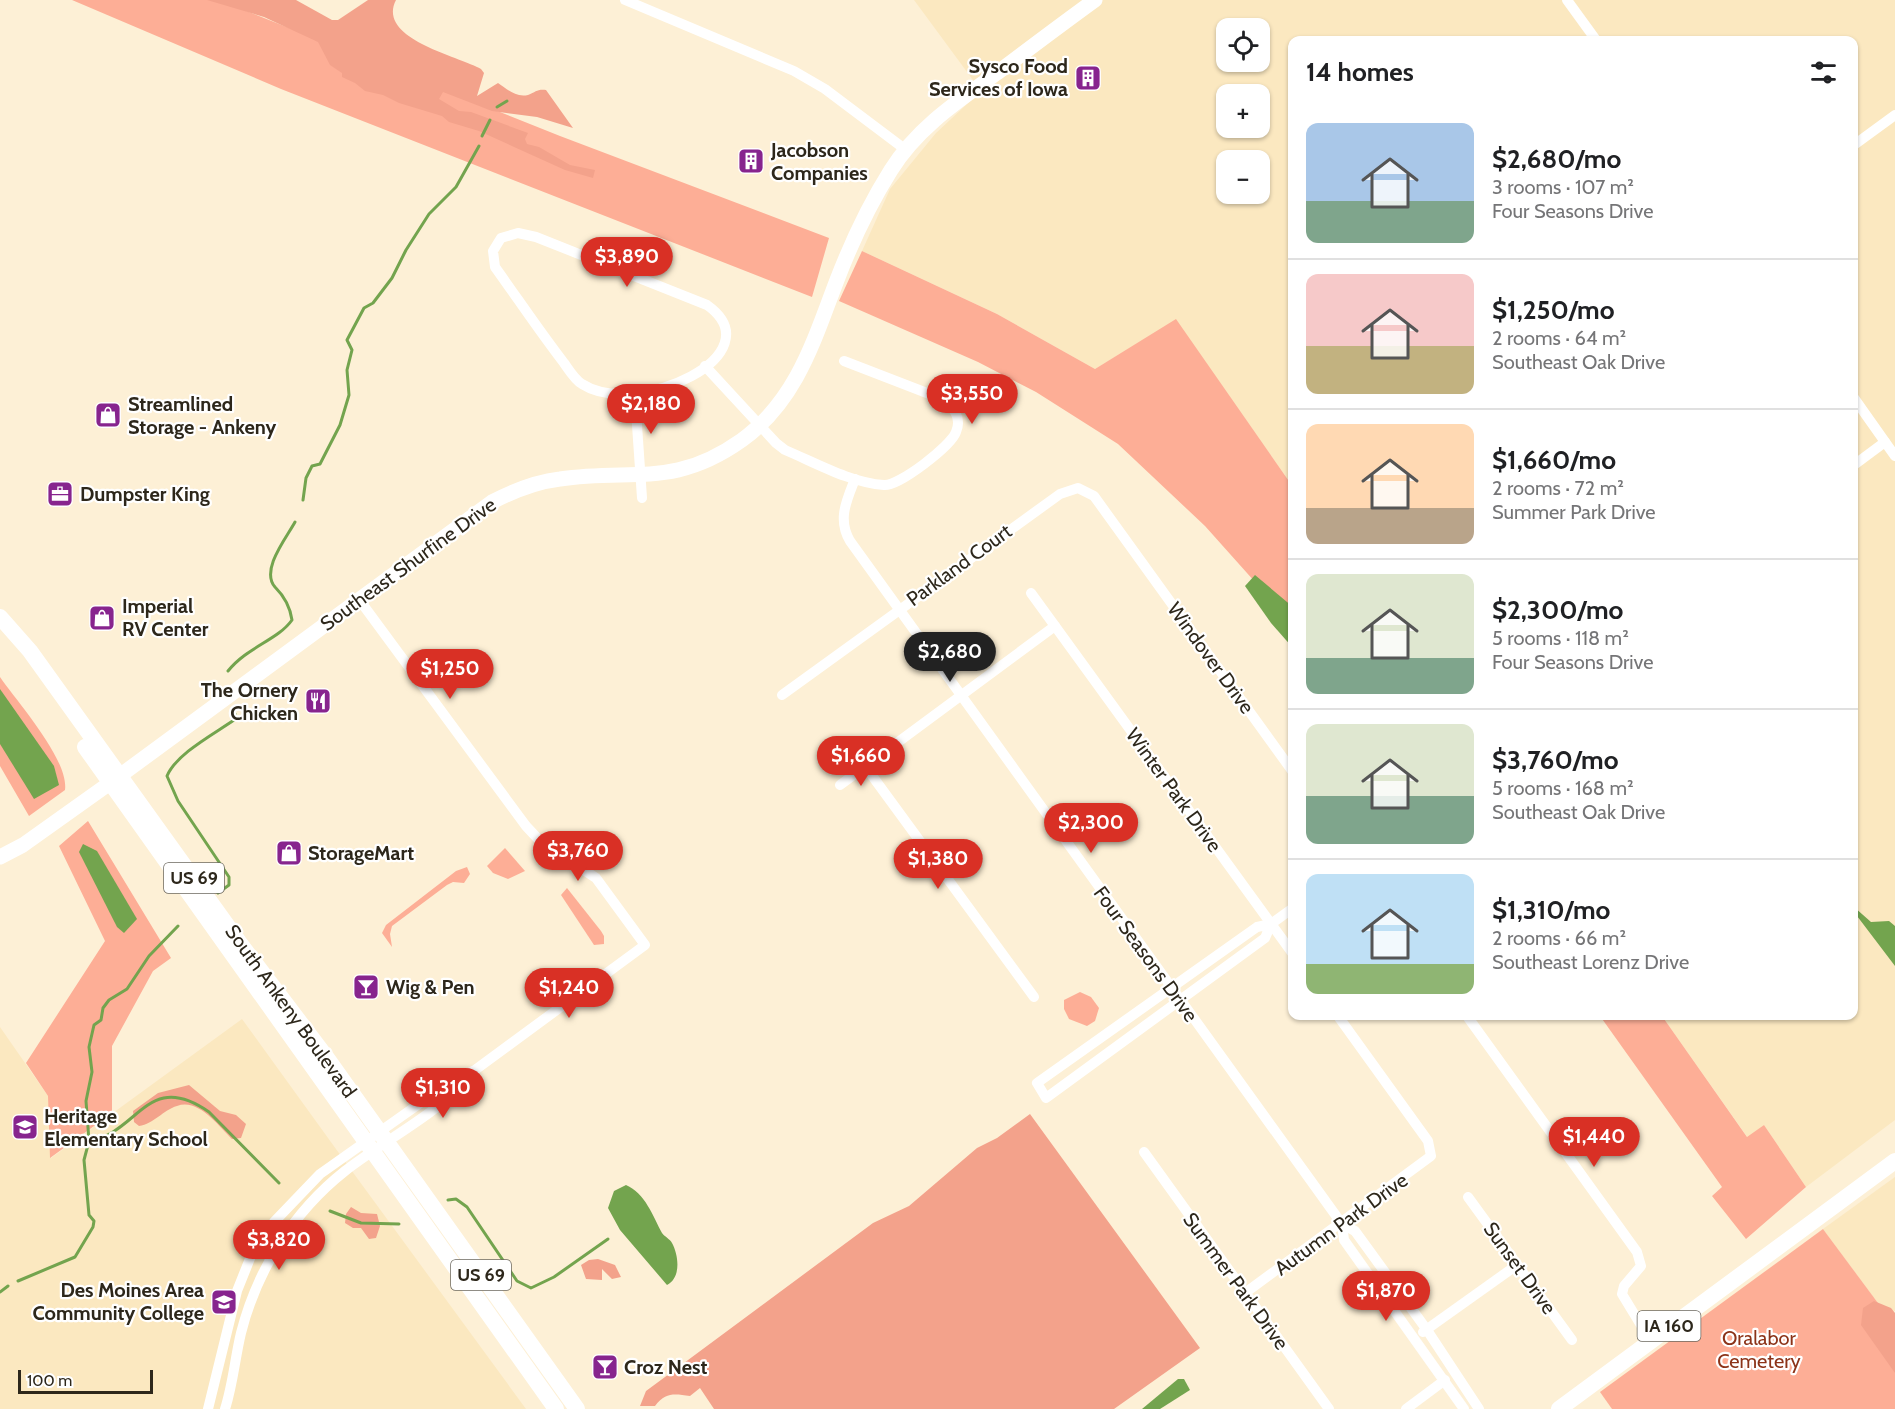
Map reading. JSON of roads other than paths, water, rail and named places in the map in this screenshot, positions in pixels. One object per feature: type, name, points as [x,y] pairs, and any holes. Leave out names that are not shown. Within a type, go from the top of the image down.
[{"type":"main road","name":"South Ankeny Boulevard","points":[[0,619],[30,651],[115,779],[368,1147],[556,1409]]},
{"type":"main road","name":"South Ankeny Boulevard","points":[[115,779],[383,1137],[577,1409]]},
{"type":"main road","name":"IA 160","points":[[1559,1409],[1895,1161]]},
{"type":"street","points":[[625,0],[794,71],[825,89],[906,150]]},
{"type":"street","name":"Southeast Shurfine Drive","points":[[0,857],[31,839],[115,779],[358,598],[476,513],[508,493],[563,478],[640,477],[670,473],[711,459],[760,426],[797,380],[858,228],[892,168],[906,150],[936,117],[1095,0]]},
{"type":"street","points":[[1567,0],[1593,36]]},
{"type":"street","points":[[1858,142],[1895,115]]},
{"type":"street","points":[[518,233],[536,237],[707,304],[726,322],[726,337],[722,351],[705,366],[673,385],[634,396],[596,390],[580,384],[495,267],[493,251],[501,238],[518,233]]},
{"type":"street","points":[[705,366],[785,450],[855,479],[887,485],[901,481],[948,442],[956,432],[958,420],[955,410],[945,400],[844,361]]},
{"type":"street","points":[[634,396],[642,498]]},
{"type":"street","points":[[1858,404],[1895,456]]},
{"type":"street","points":[[1858,462],[1885,442]]},
{"type":"street","name":"Four Seasons Drive","points":[[855,479],[843,512],[846,534],[1342,1224],[1355,1231],[1427,1330],[1479,1409]]},
{"type":"street","name":"Parkland Court","points":[[782,695],[898,608],[1069,489],[1078,488],[1094,496],[1128,544]]},
{"type":"street","name":"Windover Drive","points":[[1128,544],[1288,765]]},
{"type":"street","name":"Winter Park Drive","points":[[1031,593],[1288,947]]},
{"type":"street","points":[[208,1409],[232,1306],[251,1256],[274,1222],[305,1187],[446,1099],[475,1070],[645,945],[596,878],[540,841],[526,826],[358,598]]},
{"type":"street","points":[[840,785],[959,694],[1055,626]]},
{"type":"street","points":[[865,766],[1034,997]]},
{"type":"street","points":[[1271,924],[1265,938],[1046,1098],[1037,1083],[1257,927],[1271,924],[1288,912]]},
{"type":"street","name":"Autumn Park Drive","points":[[1245,1293],[1427,1161],[1432,1151],[1424,1134],[1341,1020]]},
{"type":"street","points":[[1470,1020],[1637,1252],[1641,1266],[1624,1286],[1622,1294],[1650,1340]]},
{"type":"street","points":[[225,1409],[246,1316],[267,1264],[289,1230],[314,1199],[368,1147]]},
{"type":"street","name":"Summer Park Drive","points":[[1144,1152],[1329,1409]]},
{"type":"street","name":"Sunset Drive","points":[[1468,1197],[1572,1340]]},
{"type":"street","name":"Four Seasons Drive","points":[[1342,1224],[1344,1240],[1464,1409]]},
{"type":"street","points":[[1415,1338],[1517,1265]]},
{"type":"street","points":[[1406,1409],[1445,1380]]},
{"type":"waterway","points":[[497,107],[507,101]]},
{"type":"waterway","points":[[482,136],[490,120]]},
{"type":"waterway","points":[[303,500],[306,478],[312,466],[320,464],[340,425],[349,395],[347,370],[352,350],[347,340],[364,308],[373,303],[392,278],[406,250],[429,214],[456,187],[479,146]]},
{"type":"waterway","points":[[228,671],[244,656],[279,633],[292,620],[286,602],[271,580],[271,572],[276,554],[295,522]]},
{"type":"waterway","points":[[218,893],[229,885],[229,877],[178,801],[167,776],[178,760],[234,720],[235,714]]},
{"type":"waterway","points":[[18,1281],[75,1257],[93,1227],[94,1221],[89,1215],[84,1160],[89,1141],[86,1101],[92,1072],[89,1047],[94,1025],[101,1020],[103,1008],[109,1000],[127,989],[149,956],[178,926]]},
{"type":"waterway","points":[[89,1141],[106,1136],[157,1100],[171,1097],[188,1101],[209,1112],[279,1183]]},
{"type":"waterway","points":[[448,1200],[456,1199],[467,1207],[517,1281],[531,1288],[554,1277],[608,1239]]},
{"type":"waterway","points":[[330,1211],[361,1223],[399,1224]]},
{"type":"waterway","points":[[0,1292],[8,1286]]},
{"type":"place","name":"Sysco Food Services of Iowa","points":[[1088,78]]},
{"type":"place","name":"Jacobson Companies","points":[[751,161]]},
{"type":"place","name":"Streamlined Storage - Ankeny","points":[[108,415]]},
{"type":"place","name":"Dumpster King","points":[[60,494]]},
{"type":"place","name":"Imperial RV Center","points":[[102,618]]},
{"type":"place","name":"The Ornery Chicken","points":[[318,701]]},
{"type":"place","name":"StorageMart","points":[[289,853]]},
{"type":"place","name":"Wig & Pen","points":[[366,987]]},
{"type":"place","name":"Heritage Elementary School","points":[[25,1127]]},
{"type":"place","name":"Des Moines Area Community College","points":[[224,1302]]},
{"type":"place","name":"Croz Nest","points":[[605,1367]]},
{"type":"park label","name":"Oralabor Cemetery","points":[[1759,1350]]}]
